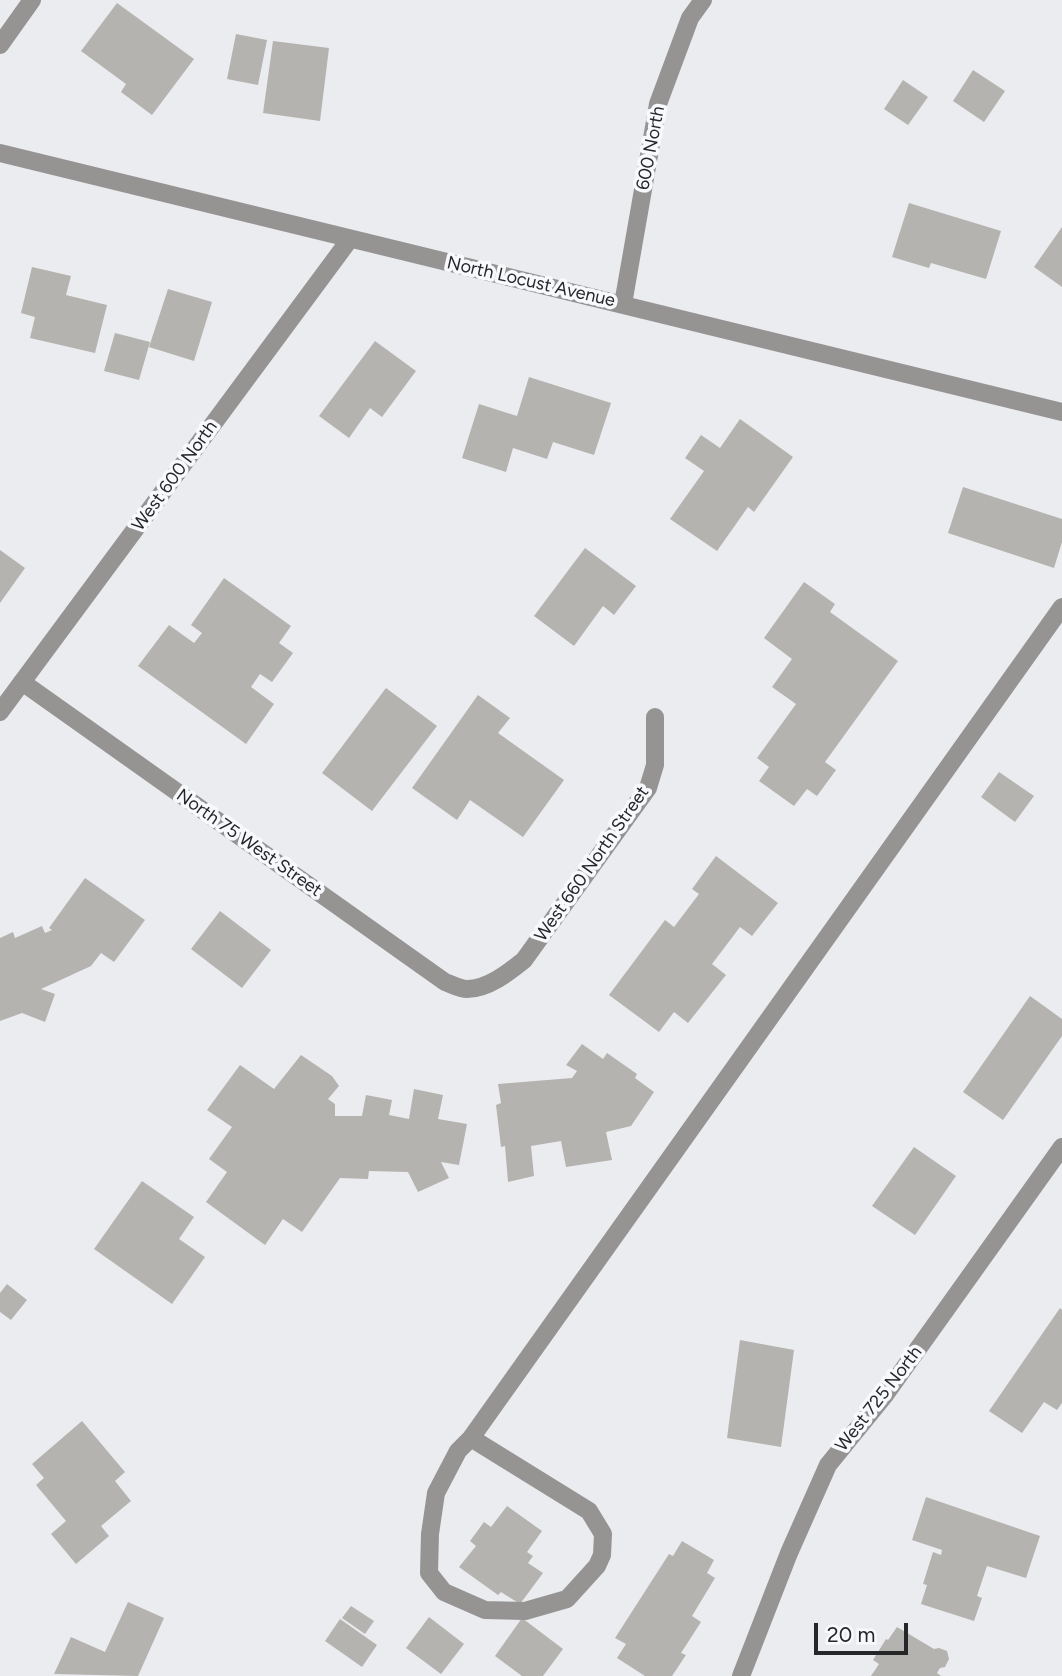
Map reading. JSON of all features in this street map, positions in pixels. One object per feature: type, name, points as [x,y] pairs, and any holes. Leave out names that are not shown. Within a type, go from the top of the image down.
[{"type":"street","points":[[0,45],[32,0]]},
{"type":"street","name":"600 North","points":[[623,304],[658,104],[690,18],[703,0]]},
{"type":"street","name":"North Locust Avenue","points":[[0,153],[1062,412]]},
{"type":"street","name":"West 600 North","points":[[0,712],[350,239]]},
{"type":"street","points":[[471,1438],[589,1511],[603,1534],[602,1555],[597,1566],[567,1599],[525,1611],[485,1610],[444,1592],[429,1573],[430,1534],[436,1493],[458,1451],[471,1438],[1062,607]]},
{"type":"street","name":"North 75 West Street","points":[[22,682],[445,982],[466,989],[482,986]]},
{"type":"street","name":"West 660 North Street","points":[[482,986],[506,975],[524,960],[648,788],[655,765],[655,717]]},
{"type":"street","name":"West 725 North","points":[[741,1676],[789,1553],[828,1465],[885,1395],[1062,1147]]},
{"type":"building","points":[[117,3],[194,59],[152,115],[121,92],[126,84],[81,51]]},
{"type":"building","points":[[236,34],[267,40],[258,85],[227,79]]},
{"type":"building","points":[[273,41],[329,48],[320,121],[263,113]]},
{"type":"building","points":[[973,70],[1005,91],[984,122],[953,101]]},
{"type":"building","points":[[903,80],[928,97],[908,125],[884,109]]},
{"type":"building","points":[[909,203],[1001,231],[986,279],[931,263],[929,268],[892,257]]},
{"type":"building","points":[[1062,227],[1062,287],[1034,267]]},
{"type":"building","points":[[32,267],[71,276],[66,295],[107,305],[95,353],[30,338],[35,317],[21,313]]},
{"type":"building","points":[[168,289],[212,302],[194,361],[149,347]]},
{"type":"building","points":[[115,333],[150,342],[139,380],[104,371]]},
{"type":"building","points":[[375,341],[416,371],[382,417],[370,408],[349,438],[319,416]]},
{"type":"building","points":[[529,377],[611,403],[594,455],[553,442],[547,459],[513,448],[506,472],[462,458],[479,404],[517,416]]},
{"type":"building","points":[[740,419],[793,457],[754,512],[748,507],[717,551],[670,519],[704,471],[685,458],[701,435],[720,448]]},
{"type":"building","points":[[963,487],[1062,519],[1062,542],[1054,568],[948,533]]},
{"type":"building","points":[[585,548],[636,586],[614,615],[603,606],[574,646],[534,616]]},
{"type":"building","points":[[0,550],[25,568],[0,603]]},
{"type":"building","points":[[224,578],[291,626],[279,643],[293,653],[272,682],[260,674],[251,687],[274,704],[246,744],[138,666],[169,625],[194,643],[202,633],[191,625]]},
{"type":"building","points":[[804,582],[835,604],[830,612],[898,661],[825,762],[836,770],[817,796],[807,789],[794,806],[759,781],[769,767],[757,758],[796,704],[772,687],[792,659],[764,638]]},
{"type":"building","points":[[386,688],[437,726],[372,811],[322,773]]},
{"type":"building","points":[[478,695],[510,718],[498,733],[564,780],[523,837],[470,800],[457,820],[412,788]]},
{"type":"building","points":[[999,772],[1034,796],[1015,822],[981,797]]},
{"type":"building","points":[[716,856],[778,903],[752,936],[740,927],[712,964],[726,975],[688,1023],[674,1012],[659,1032],[609,995],[665,920],[674,927],[699,894],[692,889]]},
{"type":"building","points":[[85,878],[145,920],[114,962],[101,953],[91,966],[41,989],[55,994],[45,1022],[22,1013],[0,1021],[0,938],[13,932],[15,938],[42,926],[45,933],[52,930],[49,928]]},
{"type":"building","points":[[220,911],[271,950],[242,988],[191,949]]},
{"type":"building","points":[[1030,996],[1062,1019],[1062,1036],[1003,1120],[963,1092]]},
{"type":"building","points":[[582,1044],[603,1059],[607,1053],[637,1074],[635,1078],[654,1092],[631,1126],[606,1132],[612,1160],[566,1167],[561,1141],[531,1146],[534,1176],[508,1182],[505,1146],[501,1147],[496,1105],[501,1103],[498,1084],[572,1078],[577,1071],[566,1065]]},
{"type":"building","points":[[301,1055],[332,1076],[339,1086],[328,1099],[335,1104],[335,1116],[362,1116],[366,1095],[392,1100],[389,1115],[409,1119],[414,1089],[443,1095],[438,1119],[467,1124],[459,1165],[441,1162],[449,1178],[418,1192],[408,1172],[369,1171],[368,1179],[340,1178],[302,1232],[283,1219],[265,1245],[206,1202],[227,1172],[209,1159],[232,1127],[207,1110],[240,1065],[274,1089]]},
{"type":"building","points":[[914,1147],[956,1176],[915,1235],[872,1206]]},
{"type":"building","points":[[142,1181],[194,1217],[179,1239],[205,1257],[172,1304],[94,1249]]},
{"type":"building","points":[[7,1284],[27,1300],[11,1320],[0,1312],[0,1293]]},
{"type":"building","points":[[1060,1308],[1062,1403],[1057,1410],[1044,1402],[1022,1433],[989,1411]]},
{"type":"building","points":[[740,1340],[794,1350],[781,1447],[727,1438]]},
{"type":"building","points":[[82,1421],[125,1472],[115,1481],[131,1501],[101,1526],[109,1536],[76,1564],[51,1534],[66,1521],[36,1485],[44,1478],[32,1464]]},
{"type":"building","points":[[926,1497],[1040,1536],[1026,1578],[987,1566],[977,1596],[982,1598],[974,1621],[921,1604],[927,1585],[923,1584],[933,1552],[941,1555],[942,1550],[912,1540]]},
{"type":"building","points":[[507,1506],[542,1531],[527,1552],[533,1556],[528,1563],[543,1573],[520,1604],[501,1592],[498,1595],[459,1567],[476,1546],[470,1541],[484,1522],[491,1527]]},
{"type":"building","points":[[682,1541],[714,1560],[707,1573],[715,1578],[692,1616],[701,1622],[681,1653],[686,1655],[672,1676],[645,1676],[617,1658],[626,1644],[615,1638],[669,1554],[673,1556]]},
{"type":"building","points":[[128,1602],[164,1618],[138,1676],[54,1674],[71,1637],[105,1652]]},
{"type":"building","points":[[351,1606],[374,1621],[365,1634],[342,1618]]},
{"type":"building","points":[[429,1617],[464,1644],[441,1674],[406,1648]]},
{"type":"building","points":[[522,1618],[563,1649],[543,1676],[522,1676],[495,1656]]},
{"type":"building","points":[[340,1619],[377,1645],[362,1667],[325,1641]]},
{"type":"building","points":[[897,1627],[934,1649],[947,1651],[949,1659],[945,1667],[940,1668],[937,1673],[941,1676],[871,1676],[879,1664],[873,1660]]}]
